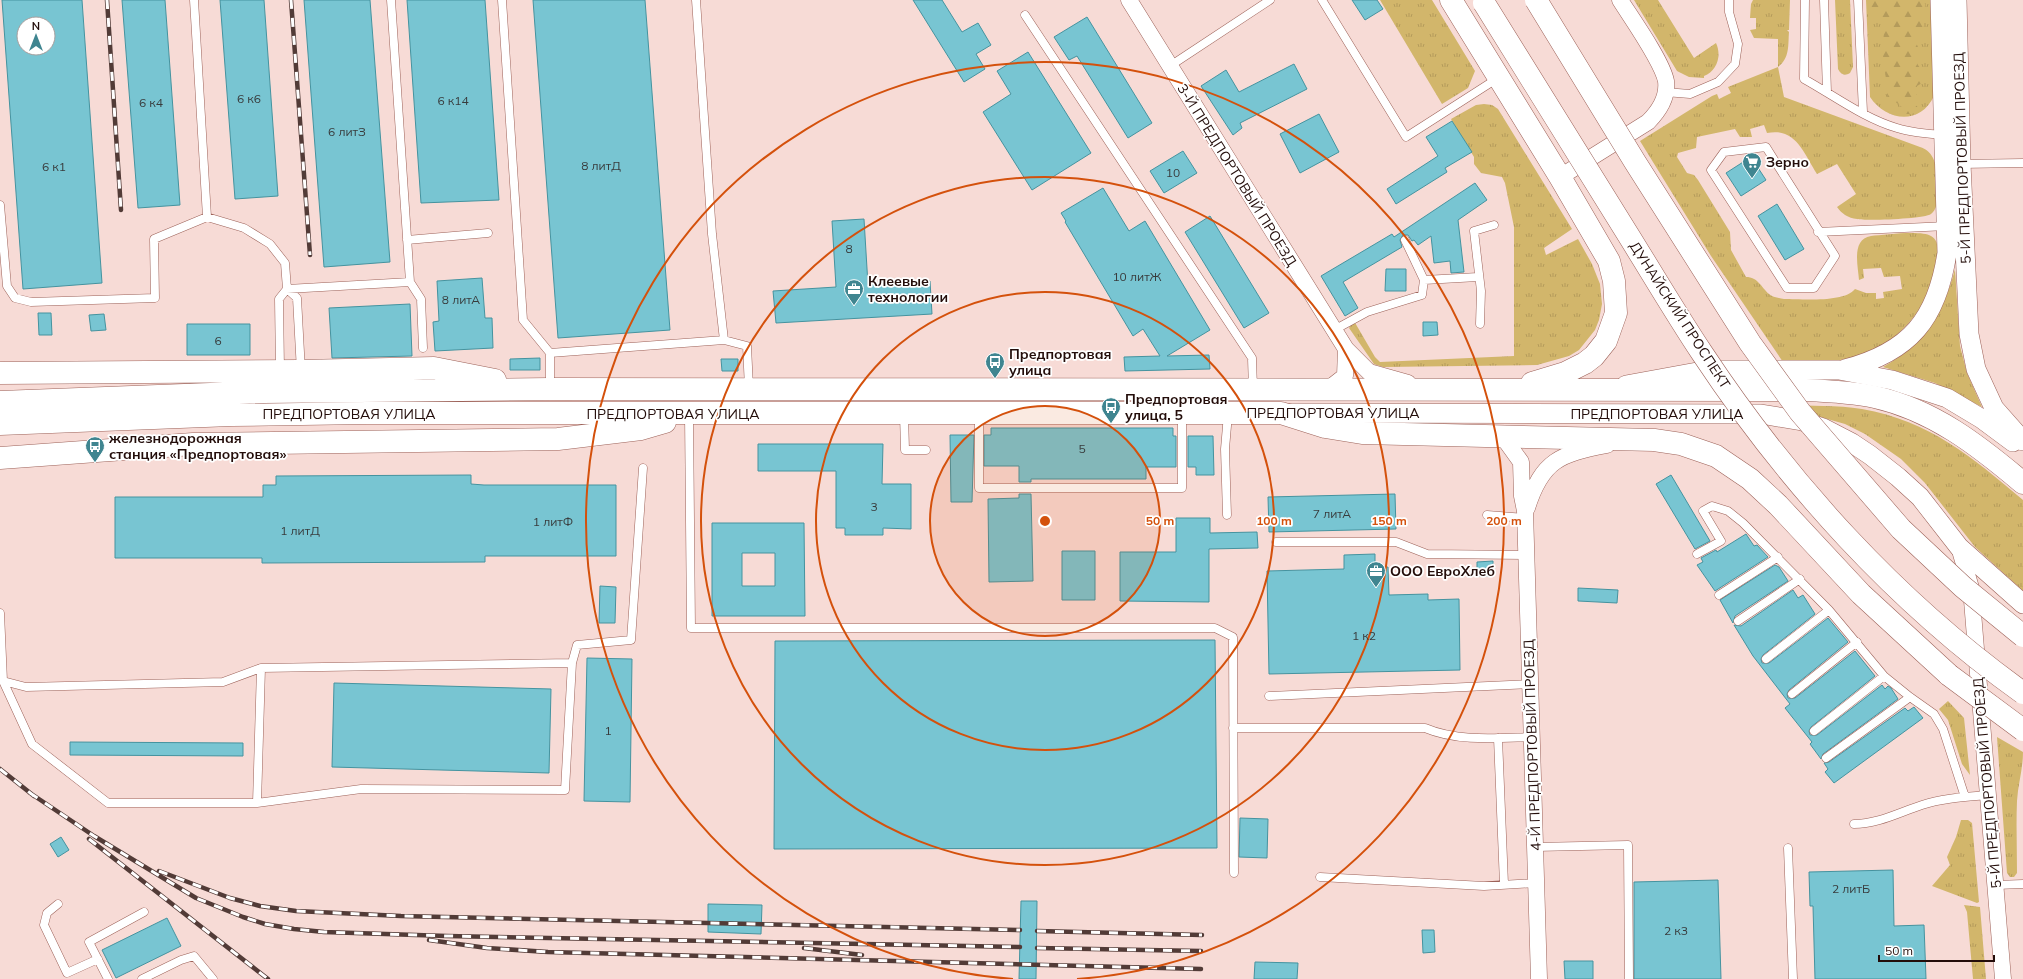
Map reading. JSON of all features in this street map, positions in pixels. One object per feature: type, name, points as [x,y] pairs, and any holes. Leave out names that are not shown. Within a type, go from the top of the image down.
[{"type":"main road","points":[[1451,0],[1560,178],[1608,261],[1614,281],[1616,313],[1606,341],[1594,356],[1585,364],[1565,374],[1507,390]]},
{"type":"main road","points":[[1536,0],[1635,162],[1750,343],[1800,412],[1901,529],[1963,587],[2023,636]]},
{"type":"main road","name":"ДУНАЙСКИЙ ПРОСПЕКТ","points":[[1484,1],[1702,353],[1762,436],[1804,489],[1859,550],[1929,617],[1969,651],[2023,693]]},
{"type":"main road","points":[[0,373],[290,371],[434,368],[540,389]]},
{"type":"main road","name":"ПРЕДПОРТОВАЯ УЛИЦА","points":[[0,402],[263,392],[540,389],[1805,390],[1841,392],[1874,397],[1901,404],[1936,419],[1968,439],[2023,483]]},
{"type":"main road","name":"ПРЕДПОРТОВАЯ УЛИЦА","points":[[0,424],[366,413],[1281,413]]},
{"type":"main road","points":[[1281,413],[1325,427],[1362,433],[1633,440],[1681,444],[1716,456],[1750,479],[1778,505],[1861,594],[1949,676],[2023,730]]},
{"type":"main road","points":[[0,458],[193,444],[558,439],[641,429],[689,414]]},
{"type":"street","name":"3-Й ПРЕДПОРТОВЫЙ ПРОЕЗД","points":[[1129,0],[1346,349],[1369,372],[1381,377],[1439,390]]},
{"type":"street","points":[[1560,178],[1648,122],[1660,107],[1665,92],[1666,81],[1663,71],[1620,0]]},
{"type":"street","name":"5-Й ПРЕДПОРТОВЫЙ ПРОЕЗД","points":[[1940,0],[1967,316],[1976,369],[1994,408],[2023,441]]},
{"type":"street","name":"5-Й ПРЕДПОРТОВЫЙ ПРОЕЗД","points":[[1952,134],[1956,0]]},
{"type":"street","name":"5-Й ПРЕДПОРТОВЫЙ ПРОЕЗД","points":[[1839,370],[1866,363],[1885,355],[1914,332],[1925,320],[1934,304],[1940,288],[1947,253],[1946,226],[1953,164]]},
{"type":"street","points":[[1327,390],[1345,376],[1346,349]]},
{"type":"street","points":[[1602,390],[1653,378],[1708,370],[1839,370],[1892,380],[1947,398],[1982,419],[2023,450]]},
{"type":"street","name":"ПРЕДПОРТОВАЯ УЛИЦА","points":[[1281,413],[1762,414],[1802,422],[1823,428],[1852,443],[1893,473],[1920,497],[1959,547],[2023,604]]},
{"type":"street","points":[[1503,437],[1521,462],[1522,496],[1526,515]]},
{"type":"street","points":[[1526,515],[1534,487],[1549,467],[1560,457],[1633,440]]},
{"type":"street","name":"4-Й ПРЕДПОРТОВЫЙ ПРОЕЗД","points":[[1526,515],[1539,979]]},
{"type":"street","name":"5-Й ПРЕДПОРТОВЫЙ ПРОЕЗД","points":[[1959,547],[1971,588],[2003,979]]},
{"type":"lane","points":[[194,0],[207,217]]},
{"type":"lane","points":[[391,0],[410,282],[421,299],[423,348]]},
{"type":"lane","points":[[502,0],[523,320],[550,352]]},
{"type":"lane","points":[[696,0],[712,234],[724,340]]},
{"type":"lane","points":[[1170,66],[1270,0]]},
{"type":"lane","points":[[1322,0],[1406,137],[1499,78]]},
{"type":"lane","points":[[1665,92],[1690,94],[1718,82],[1735,64],[1738,44],[1729,12],[1729,0]]},
{"type":"lane","points":[[1805,0],[1804,79],[1862,112],[1895,127],[1920,134],[1952,134]]},
{"type":"lane","points":[[1824,0],[1827,92]]},
{"type":"lane","points":[[1858,0],[1862,112]]},
{"type":"lane","points":[[1025,15],[1252,358],[1253,390]]},
{"type":"lane","points":[[1766,147],[1818,232],[1835,256],[1814,288],[1786,288],[1711,170],[1724,152],[1766,147]]},
{"type":"lane","points":[[1953,164],[2023,163]]},
{"type":"lane","points":[[0,205],[7,286],[15,298],[31,302],[155,298],[154,239],[207,217],[244,228],[270,244],[285,263],[287,289],[279,299],[290,371]]},
{"type":"lane","points":[[1480,324],[1481,291],[1478,277],[1474,231],[1494,225]]},
{"type":"lane","points":[[1818,232],[1946,226]]},
{"type":"lane","points":[[407,240],[488,233]]},
{"type":"lane","points":[[1334,330],[1367,312],[1422,295],[1424,280],[1405,240]]},
{"type":"lane","points":[[1424,280],[1478,277]]},
{"type":"lane","points":[[287,289],[410,282]]},
{"type":"lane","points":[[287,289],[297,298],[290,371]]},
{"type":"lane","points":[[550,352],[724,340],[747,346],[749,390]]},
{"type":"lane","points":[[540,389],[550,352]]},
{"type":"lane","points":[[1228,413],[1225,449],[1228,515]]},
{"type":"lane","points":[[689,414],[691,628],[1215,628],[1233,637],[1234,873]]},
{"type":"lane","points":[[904,414],[905,450],[926,450]]},
{"type":"lane","points":[[979,414],[979,488],[1182,488],[1182,414]]},
{"type":"lane","points":[[0,613],[3,681],[32,744],[108,803],[257,803],[361,789],[566,790],[572,663],[577,645],[632,640],[643,468]]},
{"type":"lane","points":[[1697,554],[1721,541],[1703,511],[1712,506],[1728,511],[1800,579],[1857,642],[1884,676],[1934,714],[1943,729],[1965,797]]},
{"type":"lane","points":[[1487,515],[1526,515]]},
{"type":"lane","points":[[1276,542],[1396,542],[1427,554],[1526,555]]},
{"type":"lane","points":[[1719,595],[1778,557]]},
{"type":"lane","points":[[1738,621],[1800,579]]},
{"type":"lane","points":[[1766,659],[1829,610]]},
{"type":"lane","points":[[1792,694],[1857,642]]},
{"type":"lane","points":[[3,681],[26,687],[224,682],[261,668],[572,663]]},
{"type":"lane","points":[[257,803],[261,668]]},
{"type":"lane","points":[[1814,731],[1884,676]]},
{"type":"lane","points":[[1269,696],[1530,684]]},
{"type":"lane","points":[[1826,758],[1910,697]]},
{"type":"lane","points":[[1233,728],[1425,728],[1442,735],[1498,738],[1532,737]]},
{"type":"lane","points":[[1498,738],[1504,884]]},
{"type":"lane","points":[[1854,824],[1877,821],[1923,804],[1945,799],[1989,795]]},
{"type":"lane","points":[[1535,847],[1628,845],[1629,979]]},
{"type":"lane","points":[[1788,848],[1793,979]]},
{"type":"lane","points":[[1320,876],[1484,886],[1536,883]]},
{"type":"lane","points":[[1996,885],[2023,884]]},
{"type":"lane","points":[[58,904],[46,913],[44,925],[67,973],[98,959]]},
{"type":"lane","points":[[108,979],[89,942],[144,912]]},
{"type":"lane","points":[[142,979],[180,960],[194,956],[213,979]]},
{"type":"green space","points":[[1380,0],[1432,0],[1475,71],[1468,88],[1442,104]]},
{"type":"green space","points":[[1634,0],[1658,0],[1694,58],[1716,43],[1718,48],[1718,58],[1712,71],[1704,76],[1704,78],[1689,77],[1677,71]]},
{"type":"green space","points":[[1753,0],[1790,0],[1789,30],[1787,30],[1789,32],[1788,51],[1785,60],[1778,67],[1778,39],[1754,38],[1750,30],[1756,29],[1756,18],[1750,18],[1751,4]]},
{"type":"green space","points":[[1835,0],[1850,0],[1853,67],[1850,73],[1846,74],[1842,74],[1838,69]]},
{"type":"green space","points":[[1866,0],[1932,0],[1934,96],[1928,106],[1912,116],[1903,117],[1885,111],[1870,97]]},
{"type":"green space","points":[[1867,0],[1923,0],[1925,4],[1923,34],[1915,40],[1920,52],[1919,57],[1916,59],[1917,63],[1925,76],[1922,83],[1917,86],[1916,99],[1912,105],[1917,106],[1918,110],[1912,114],[1905,114],[1902,107],[1894,101],[1892,104],[1888,101],[1887,94],[1890,88],[1887,85],[1883,60],[1884,21],[1871,20],[1868,17]]},
{"type":"green space","points":[[1778,67],[1784,97],[1922,148],[1931,154],[1937,170],[1937,204],[1931,214],[1907,218],[1862,220],[1848,217],[1837,207],[1856,194],[1837,164],[1817,174],[1803,151],[1792,138],[1777,132],[1767,133],[1764,125],[1750,129],[1752,137],[1740,137],[1735,129],[1697,137],[1696,148],[1678,153],[1677,157],[1687,173],[1694,175],[1698,180],[1730,232],[1731,250],[1746,277],[1754,279],[1774,297],[1784,299],[1822,299],[1842,296],[1855,289],[1866,293],[1876,293],[1876,299],[1884,298],[1883,292],[1902,289],[1900,276],[1884,277],[1881,268],[1863,269],[1864,278],[1859,280],[1857,254],[1861,242],[1865,238],[1871,236],[1902,233],[1926,234],[1934,238],[1937,247],[1935,270],[1931,285],[1918,312],[1908,324],[1885,343],[1872,351],[1851,358],[1829,361],[1783,362],[1711,256],[1640,141],[1712,96],[1717,94],[1719,99],[1731,93],[1728,87]]},
{"type":"green space","points":[[1476,105],[1492,105],[1498,109],[1572,229],[1544,248],[1546,255],[1578,239],[1592,264],[1600,284],[1602,304],[1599,320],[1595,330],[1579,350],[1569,356],[1537,365],[1383,367],[1374,364],[1349,328],[1354,321],[1375,357],[1380,362],[1514,356],[1514,227],[1505,183],[1502,177],[1481,173],[1474,164],[1474,157],[1451,119]]},
{"type":"green space","points":[[1955,269],[1960,346],[1967,373],[1982,407],[1935,383],[1883,367],[1898,358],[1910,348],[1921,338],[1930,326],[1945,300]]},
{"type":"green space","points":[[1786,405],[1834,406],[1862,409],[1909,422],[1949,443],[1986,469],[2023,500],[2023,591],[1975,547],[1925,483],[1901,459],[1865,434],[1845,424],[1792,409]]},
{"type":"green space","points":[[1948,701],[1964,718],[1970,775],[1962,764],[1948,720],[1939,709]]},
{"type":"green space","points":[[1997,737],[2023,752],[2017,801],[2017,873],[2014,877],[2010,877],[2007,873]]},
{"type":"green space","points":[[1961,820],[1968,820],[1972,823],[1979,902],[1977,903],[1932,886],[1950,865],[1947,857],[1956,837]]},
{"type":"green space","points":[[1964,905],[1980,907],[1986,979],[1973,979],[1967,912]]},
{"type":"building","points":[[2,0],[82,0],[102,283],[23,289]]},
{"type":"building","points":[[122,0],[165,0],[180,205],[138,208]]},
{"type":"building","points":[[220,0],[264,0],[278,196],[235,199]]},
{"type":"building","points":[[304,0],[370,0],[390,262],[324,267]]},
{"type":"building","points":[[407,0],[485,0],[499,200],[421,203]]},
{"type":"building","points":[[533,0],[645,0],[670,330],[558,338]]},
{"type":"building","points":[[913,0],[942,0],[962,32],[978,23],[991,45],[976,54],[985,69],[964,82]]},
{"type":"building","points":[[1352,0],[1377,0],[1383,9],[1365,20]]},
{"type":"building","points":[[1087,17],[1152,123],[1128,138],[1077,56],[1069,60],[1054,37]]},
{"type":"building","points":[[1028,52],[1091,153],[1032,190],[983,112],[1011,94],[997,71]]},
{"type":"building","points":[[1294,64],[1307,89],[1240,123],[1242,128],[1233,135],[1201,86],[1226,70],[1239,92]]},
{"type":"building","points":[[1319,114],[1339,152],[1300,173],[1280,134]]},
{"type":"building","points":[[1452,121],[1472,152],[1445,168],[1447,172],[1396,204],[1387,189],[1438,156],[1426,137]]},
{"type":"building","points":[[1183,151],[1197,173],[1164,193],[1150,171]]},
{"type":"building","points":[[1751,157],[1766,180],[1741,196],[1726,173]]},
{"type":"building","points":[[1475,183],[1487,200],[1458,220],[1464,272],[1451,273],[1450,261],[1434,263],[1431,236],[1418,245],[1414,240],[1412,241],[1408,235],[1403,235],[1400,240],[1402,247],[1343,282],[1358,308],[1345,316],[1321,276],[1392,234],[1394,237]]},
{"type":"building","points":[[1103,188],[1129,231],[1145,221],[1210,330],[1167,356],[1209,355],[1210,369],[1125,371],[1124,357],[1160,356],[1143,329],[1133,336],[1061,213]]},
{"type":"building","points":[[1777,204],[1804,249],[1785,260],[1758,216]]},
{"type":"building","points":[[1210,216],[1269,313],[1244,328],[1185,232]]},
{"type":"building","points":[[864,219],[868,285],[930,281],[932,314],[776,323],[773,291],[836,287],[832,221]]},
{"type":"building","points":[[1386,269],[1406,269],[1406,291],[1385,291]]},
{"type":"building","points":[[482,278],[485,318],[492,318],[493,348],[435,351],[433,322],[439,321],[437,281]]},
{"type":"building","points":[[410,304],[412,356],[332,358],[329,308]]},
{"type":"building","points":[[38,313],[51,313],[52,335],[39,335]]},
{"type":"building","points":[[104,314],[106,330],[91,331],[89,315]]},
{"type":"building","points":[[1423,322],[1437,322],[1438,335],[1423,336]]},
{"type":"building","points":[[187,324],[250,324],[250,355],[187,355]]},
{"type":"building","points":[[540,358],[540,370],[510,370],[510,359]]},
{"type":"building","points":[[721,359],[738,359],[738,371],[722,371]]},
{"type":"building","points":[[991,428],[1173,428],[1173,436],[1176,436],[1176,467],[1146,467],[1146,479],[1031,479],[1031,482],[1019,482],[1019,466],[984,466],[984,435],[991,435]]},
{"type":"building","points":[[950,435],[974,435],[972,502],[951,502]]},
{"type":"building","points":[[1188,436],[1213,436],[1214,475],[1196,475],[1196,467],[1188,467]]},
{"type":"building","points":[[758,444],[883,444],[882,484],[911,484],[911,529],[883,528],[883,535],[845,535],[845,528],[836,528],[836,471],[758,471]]},
{"type":"building","points":[[471,475],[471,484],[484,485],[616,485],[616,556],[485,556],[485,562],[262,563],[262,558],[115,558],[115,497],[263,497],[263,485],[276,485],[276,476]]},
{"type":"building","points":[[1671,475],[1710,541],[1695,549],[1656,484]]},
{"type":"building","points":[[1019,494],[1031,494],[1033,581],[989,582],[988,499],[1019,498]]},
{"type":"building","points":[[1395,494],[1396,529],[1269,532],[1268,497]]},
{"type":"building","points":[[1176,518],[1210,518],[1210,533],[1257,532],[1258,548],[1209,549],[1209,602],[1120,601],[1120,552],[1176,552]]},
{"type":"building","points":[[712,523],[804,523],[805,616],[712,616]],"holes":[[[742,553],[775,553],[775,586],[742,586]]]},
{"type":"building","points":[[1746,534],[1754,546],[1757,545],[1768,557],[1715,591],[1697,565],[1703,562],[1701,558],[1716,550],[1717,552]]},
{"type":"building","points":[[1062,551],[1095,551],[1095,600],[1062,600]]},
{"type":"building","points":[[1375,554],[1375,568],[1388,567],[1389,595],[1428,594],[1428,600],[1459,599],[1460,670],[1269,674],[1267,571],[1344,569],[1344,555]]},
{"type":"building","points":[[1493,561],[1493,576],[1477,576],[1477,562]]},
{"type":"building","points":[[1775,565],[1779,567],[1788,581],[1735,616],[1733,623],[1720,600]]},
{"type":"building","points":[[600,586],[616,587],[615,623],[599,623]]},
{"type":"building","points":[[1578,588],[1618,590],[1617,603],[1578,601]]},
{"type":"building","points":[[1793,590],[1798,598],[1803,595],[1815,614],[1763,655],[1761,659],[1762,663],[1769,663],[1828,618],[1848,642],[1789,690],[1787,694],[1788,698],[1795,698],[1855,651],[1875,676],[1811,727],[1809,731],[1810,735],[1817,735],[1882,685],[1885,689],[1888,686],[1891,688],[1898,699],[1823,754],[1821,759],[1810,744],[1812,742],[1785,708],[1790,704],[1753,656],[1734,625],[1741,626]]},
{"type":"building","points":[[1215,640],[1217,848],[774,849],[775,641]]},
{"type":"building","points":[[587,658],[632,659],[630,802],[584,801]]},
{"type":"building","points":[[334,683],[551,689],[549,773],[332,767]]},
{"type":"building","points":[[1914,707],[1923,718],[1834,783],[1825,772],[1828,769],[1824,763],[1829,762],[1905,708],[1908,711]]},
{"type":"building","points":[[70,742],[243,743],[243,756],[70,755]]},
{"type":"building","points":[[1240,818],[1268,819],[1267,858],[1239,857]]},
{"type":"building","points":[[61,837],[69,850],[58,857],[50,844]]},
{"type":"building","points":[[1893,870],[1894,926],[1924,925],[1926,979],[1815,979],[1813,906],[1810,906],[1809,872]]},
{"type":"building","points":[[1718,880],[1721,979],[1634,979],[1634,882]]},
{"type":"building","points":[[1021,901],[1037,901],[1036,979],[1019,979]]},
{"type":"building","points":[[708,904],[762,905],[761,934],[708,932]]},
{"type":"building","points":[[167,918],[181,946],[116,978],[102,950]]},
{"type":"building","points":[[1422,930],[1434,930],[1435,952],[1423,953]]},
{"type":"building","points":[[1564,961],[1593,961],[1593,979],[1565,979]]},
{"type":"building","points":[[1255,962],[1298,963],[1297,979],[1254,979]]},
{"type":"railway","points":[[107,0],[121,210]]},
{"type":"railway","points":[[291,0],[310,255]]},
{"type":"railway","points":[[0,769],[34,796]]},
{"type":"railway","points":[[30,793],[94,836],[196,898],[243,917],[265,924],[294,929],[324,932],[447,936],[1020,947]]},
{"type":"railway","points":[[89,839],[268,979]]},
{"type":"railway","points":[[159,871],[230,898],[260,906],[296,911],[401,916],[1020,930]]},
{"type":"railway","points":[[1037,931],[1202,935]]},
{"type":"railway","points":[[429,940],[487,948],[548,952],[1201,969]]},
{"type":"railway","points":[[804,948],[862,955]]},
{"type":"railway","points":[[1037,948],[1201,951]]},
{"type":"place","name":"Зерно","points":[[1752,179]]},
{"type":"place","name":"Клеевые технологии","points":[[854,306]]},
{"type":"place","name":"Предпортовая улица","points":[[995,379]]},
{"type":"place","name":"Предпортовая улица, 5","points":[[1111,424]]},
{"type":"place","name":"железнодорожная станция «Предпортовая»","points":[[95,463]]},
{"type":"place","name":"ООО ЕвроХлеб","points":[[1376,588]]}]
